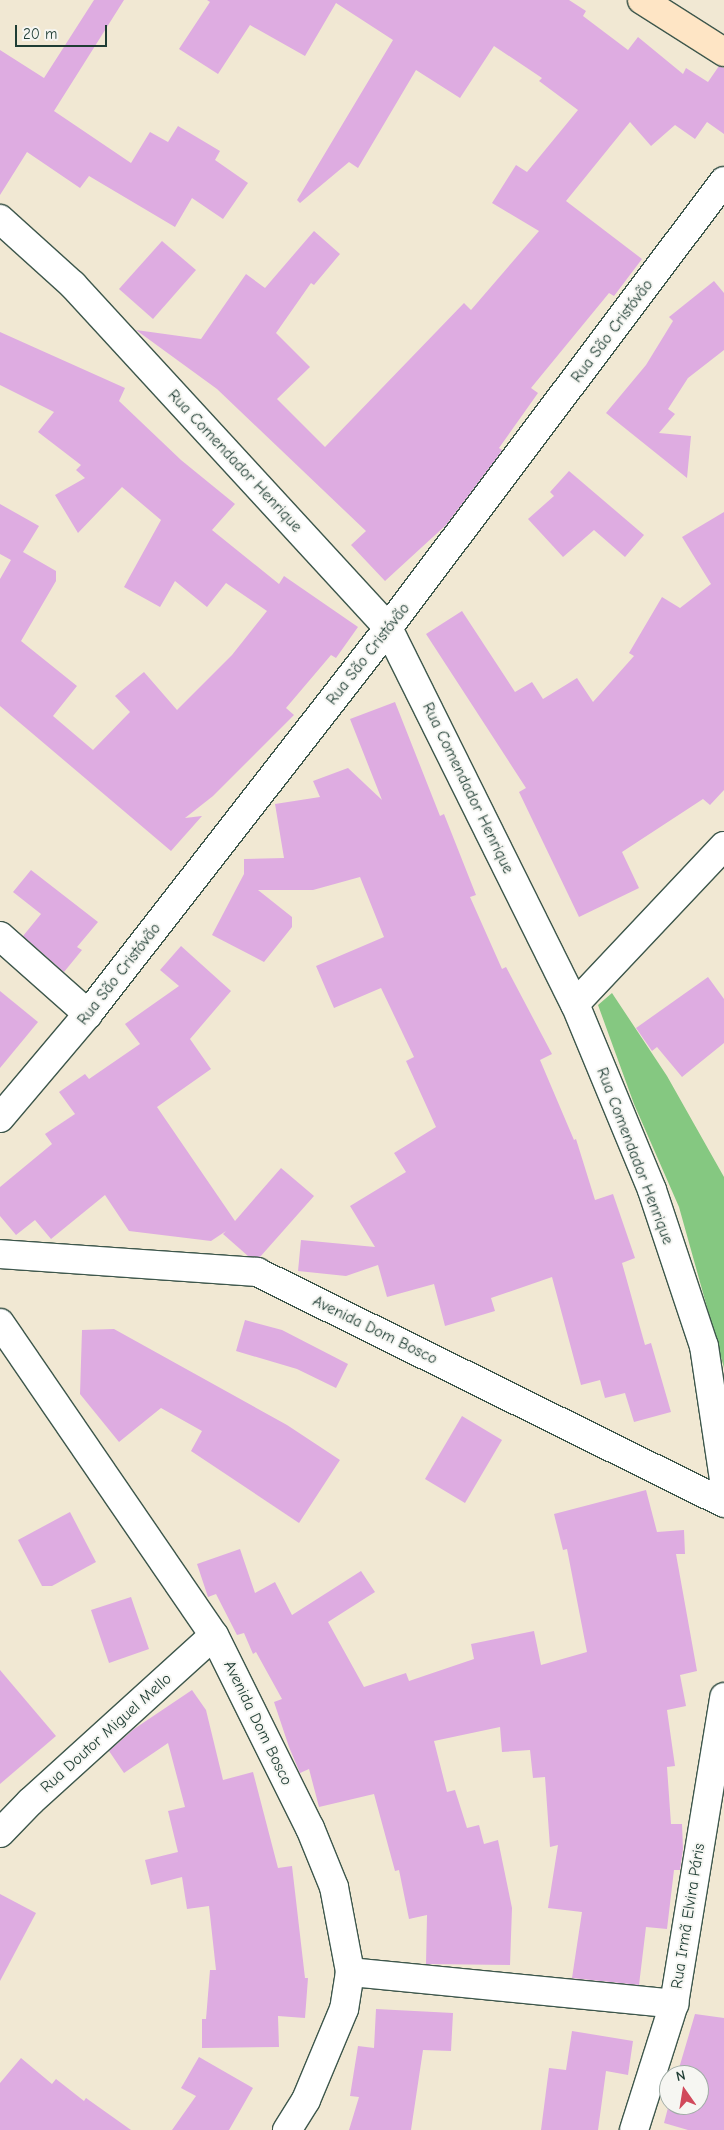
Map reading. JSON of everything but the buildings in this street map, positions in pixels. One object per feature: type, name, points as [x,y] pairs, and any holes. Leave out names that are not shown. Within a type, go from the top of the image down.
[{"type":"main road","points":[[642,0],[724,52]]},
{"type":"street","name":"Rua São Cristóvão","points":[[0,1118],[88,1014],[388,628],[724,182]]},
{"type":"street","name":"Rua Comendador Henrique","points":[[0,219],[73,285],[388,628],[575,1004],[652,1190],[704,1346],[724,1480]]},
{"type":"street","points":[[575,1004],[724,846]]},
{"type":"street","points":[[0,936],[88,1014]]},
{"type":"street","name":"Avenida Dom Bosco","points":[[0,1254],[257,1272],[724,1503]]},
{"type":"street","name":"Avenida Dom Bosco","points":[[0,1323],[214,1635],[310,1828],[334,1888],[350,1972]]},
{"type":"street","name":"Rua Doutor Miguel Mello","points":[[0,1833],[30,1802],[214,1635]]},
{"type":"street","name":"Rua Irmã Elvira Páris","points":[[634,2130],[674,2004],[724,1697]]},
{"type":"street","points":[[288,2130],[306,2100],[334,2035],[350,1972],[674,2004]]},
{"type":"green space","points":[[612,993],[667,1076],[724,1177],[724,1368],[679,1207],[634,1104],[598,1005]]}]
